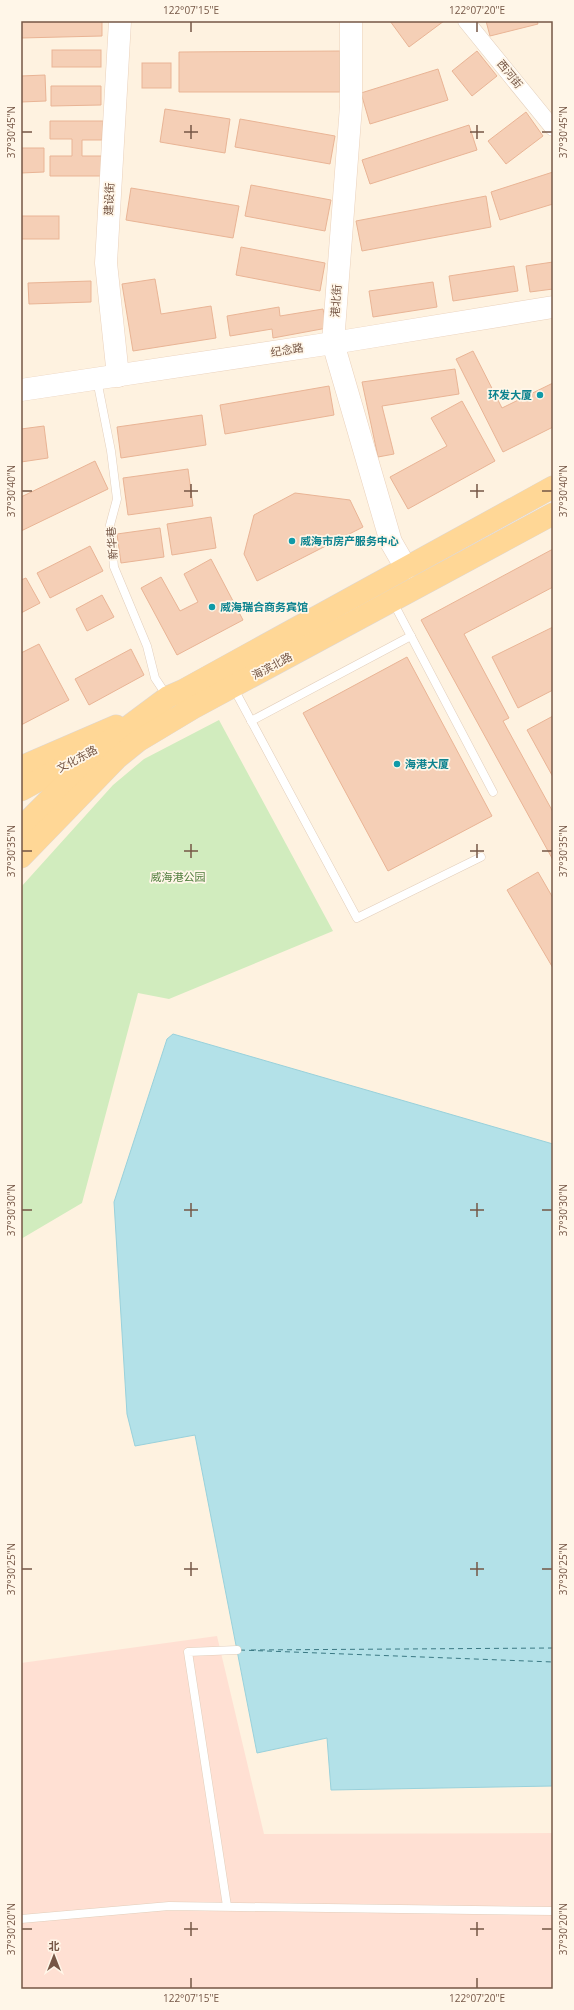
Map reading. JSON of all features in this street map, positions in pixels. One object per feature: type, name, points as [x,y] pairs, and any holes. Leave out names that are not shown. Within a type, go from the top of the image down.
[{"type":"main road","name":"海滨北路","points":[[21,828],[105,744],[168,697],[184,690],[553,487]]},
{"type":"main road","name":"海滨北路","points":[[21,857],[116,758],[138,741],[183,714],[393,602],[553,514]]},
{"type":"main road","points":[[21,767],[145,714],[183,714]]},
{"type":"main road","name":"文化东路","points":[[21,790],[105,744],[138,741]]},
{"type":"street","name":"建设街","points":[[118,376],[106,263],[120,21]]},
{"type":"street","name":"港北街","points":[[351,21],[352,106],[333,343],[391,542],[406,568]]},
{"type":"street","name":"西河街","points":[[466,21],[553,128]]},
{"type":"street","name":"纪念路","points":[[21,390],[97,380],[553,308]]},
{"type":"lane","name":"新华巷","points":[[97,380],[111,450],[117,499],[110,525],[114,567],[147,646],[155,678],[168,697]]},
{"type":"lane","points":[[393,602],[493,792]]},
{"type":"lane","points":[[251,721],[411,636]]},
{"type":"lane","points":[[233,687],[357,918],[482,857]]},
{"type":"lane","points":[[227,1906],[188,1652],[237,1650]]},
{"type":"lane","points":[[21,1919],[169,1906],[553,1911]]},
{"type":"shaded area","points":[[217,1636],[264,1834],[553,1833],[553,1989],[21,1989],[21,1663]]},
{"type":"green space","name":"威海港公园","points":[[219,720],[333,931],[169,999],[138,993],[82,1203],[21,1239],[21,887],[113,785],[144,759]]},
{"type":"water","points":[[173,1034],[553,1144],[553,1786],[331,1790],[327,1738],[257,1753],[195,1435],[135,1446],[127,1414],[114,1202],[167,1039]]},
{"type":"building","points":[[21,21],[102,21],[102,36],[21,38]]},
{"type":"building","points":[[390,21],[444,21],[409,47]]},
{"type":"building","points":[[486,21],[537,21],[538,24],[490,36]]},
{"type":"building","points":[[52,50],[101,50],[101,67],[52,67]]},
{"type":"building","points":[[340,51],[340,92],[179,92],[179,52]]},
{"type":"building","points":[[477,51],[497,76],[472,96],[452,71]]},
{"type":"building","points":[[142,63],[171,63],[171,88],[142,88]]},
{"type":"building","points":[[438,69],[448,100],[370,124],[361,93]]},
{"type":"building","points":[[45,75],[46,101],[21,102],[21,76]]},
{"type":"building","points":[[51,86],[101,86],[101,105],[51,106]]},
{"type":"building","points":[[165,109],[230,119],[225,153],[160,142]]},
{"type":"building","points":[[526,112],[543,136],[506,164],[488,141]]},
{"type":"building","points":[[240,119],[335,136],[330,164],[235,147]]},
{"type":"building","points":[[50,121],[103,121],[102,140],[82,140],[82,156],[102,156],[102,176],[50,176],[50,156],[72,156],[72,139],[50,139]]},
{"type":"building","points":[[469,125],[477,150],[370,184],[362,160]]},
{"type":"building","points":[[21,148],[44,148],[44,172],[21,173]]},
{"type":"building","points":[[553,172],[553,204],[500,220],[491,192]]},
{"type":"building","points":[[251,185],[331,200],[325,231],[245,216]]},
{"type":"building","points":[[131,188],[239,206],[233,238],[126,220]]},
{"type":"building","points":[[486,196],[491,227],[362,251],[356,221]]},
{"type":"building","points":[[21,216],[59,216],[59,239],[21,239]]},
{"type":"building","points":[[241,247],[325,263],[320,291],[236,275]]},
{"type":"building","points":[[553,262],[553,289],[530,292],[526,266]]},
{"type":"building","points":[[514,266],[518,291],[453,301],[449,276]]},
{"type":"building","points":[[155,279],[161,314],[211,306],[216,338],[133,351],[122,284]]},
{"type":"building","points":[[91,281],[91,302],[29,304],[28,283]]},
{"type":"building","points":[[433,282],[437,307],[373,317],[369,291]]},
{"type":"building","points":[[279,307],[280,316],[323,309],[327,328],[273,338],[272,329],[230,336],[227,316]]},
{"type":"building","name":"环发大厦","points":[[473,351],[502,408],[553,383],[553,427],[503,452],[456,359]]},
{"type":"building","points":[[455,369],[459,394],[382,406],[394,454],[378,457],[362,382]]},
{"type":"building","points":[[329,386],[334,415],[225,434],[220,405]]},
{"type":"building","points":[[462,401],[495,461],[408,509],[390,477],[447,446],[431,418]]},
{"type":"building","points":[[202,415],[206,445],[121,458],[117,427]]},
{"type":"building","points":[[44,426],[48,458],[21,462],[21,429]]},
{"type":"building","points":[[95,461],[108,489],[21,531],[21,497]]},
{"type":"building","points":[[188,469],[193,506],[128,515],[123,478]]},
{"type":"building","name":"威海市房产服务中心","points":[[295,493],[350,500],[363,527],[257,581],[244,554],[254,515]]},
{"type":"building","points":[[211,517],[216,548],[172,555],[167,524]]},
{"type":"building","points":[[160,528],[164,557],[121,563],[117,534]]},
{"type":"building","points":[[90,546],[103,571],[50,598],[37,573]]},
{"type":"building","points":[[553,549],[553,587],[464,634],[509,718],[503,721],[553,812],[553,860],[421,620]]},
{"type":"building","name":"威海瑞合商务宾馆","points":[[211,559],[243,620],[177,655],[141,588],[161,577],[180,611],[198,602],[184,574]]},
{"type":"building","points":[[26,578],[40,603],[21,613],[21,580]]},
{"type":"building","points":[[102,595],[114,617],[87,631],[76,609]]},
{"type":"building","points":[[553,627],[553,690],[518,708],[492,657]]},
{"type":"building","points":[[39,644],[69,700],[21,725],[21,653]]},
{"type":"building","points":[[131,649],[144,675],[89,705],[75,679]]},
{"type":"building","name":"海港大厦","points":[[407,657],[492,816],[388,871],[303,713]]},
{"type":"building","points":[[553,716],[553,777],[527,730]]},
{"type":"building","points":[[538,872],[553,898],[553,968],[507,890]]},
{"type":"ferry route","points":[[251,1650],[553,1648]]},
{"type":"ferry route","points":[[240,1650],[553,1662]]},
{"type":"place","name":"环发大厦","points":[[540,395]]},
{"type":"place","name":"威海市房产服务中心","points":[[292,541]]},
{"type":"place","name":"威海瑞合商务宾馆","points":[[212,607]]},
{"type":"place","name":"海港大厦","points":[[397,764]]}]
